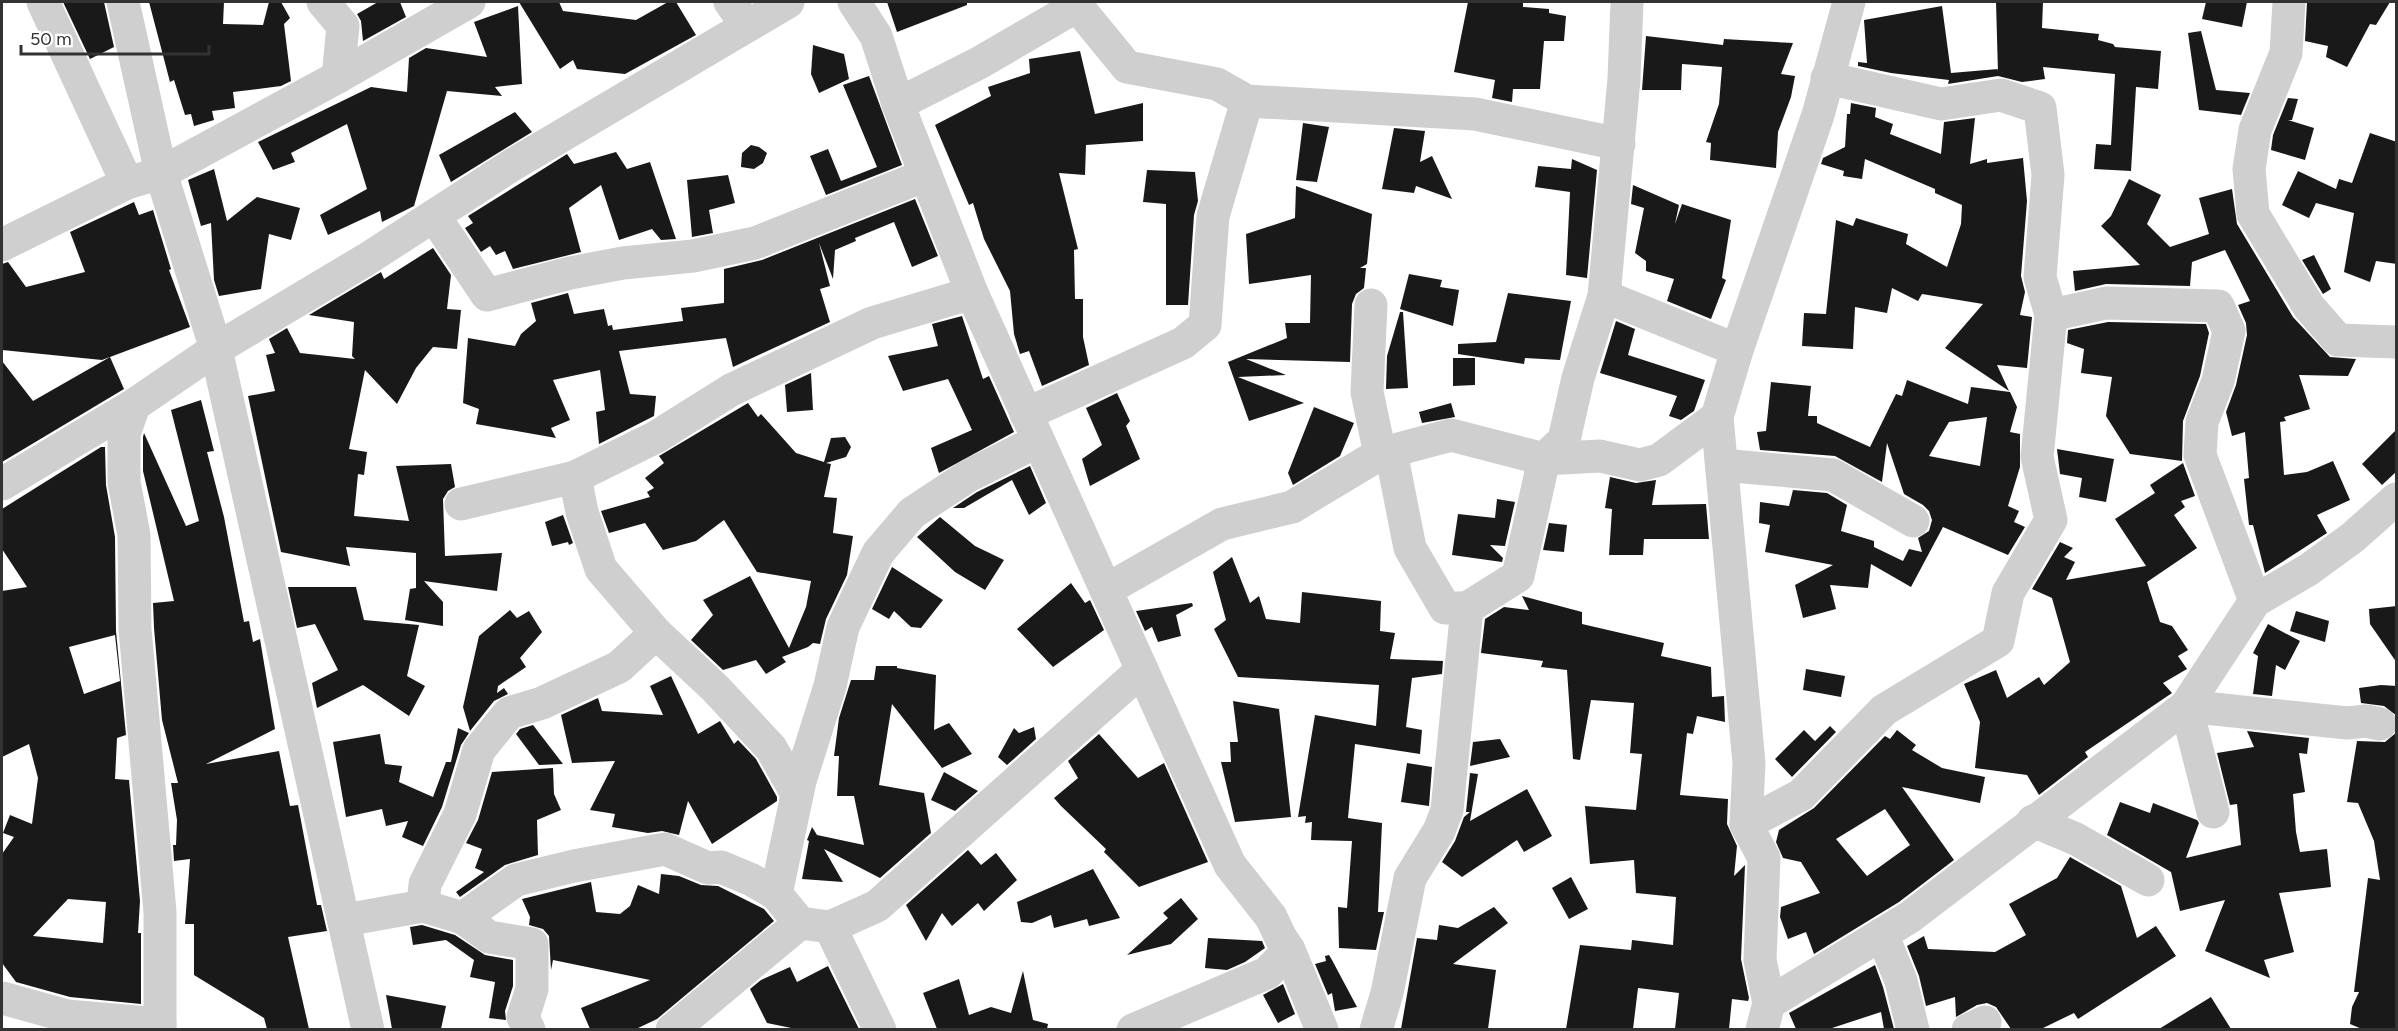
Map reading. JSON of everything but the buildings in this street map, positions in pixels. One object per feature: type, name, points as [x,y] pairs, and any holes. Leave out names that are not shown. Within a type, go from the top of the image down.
[{"type":"street","points":[[43,2],[127,183]]},
{"type":"street","points":[[123,2],[160,173],[216,348],[368,1029]]},
{"type":"street","points":[[323,2],[343,26],[338,77]]},
{"type":"street","points":[[2,245],[127,183],[160,173],[338,77],[469,2]]},
{"type":"street","points":[[2,484],[134,405],[216,348],[434,216],[739,14],[788,2]]},
{"type":"street","points":[[855,2],[876,36],[898,104],[972,293],[1230,865],[1271,917],[1289,950],[1322,1029]]},
{"type":"street","points":[[1371,306],[1367,392],[1410,548],[1445,608],[1467,608],[1518,576],[1544,459],[1564,440],[1578,378],[1604,296],[1619,144],[1627,2]]},
{"type":"street","points":[[1849,2],[1818,115],[1737,350],[1717,417],[1749,763],[1746,824],[1764,858],[1760,960],[1765,1016],[1910,917],[2186,706],[2255,601],[2317,563],[2352,538],[2397,499]]},
{"type":"street","points":[[2289,2],[2286,53],[2255,130],[2249,169],[2253,214],[2309,307],[2338,340],[2397,342]]},
{"type":"street","points":[[898,104],[979,63],[1077,4],[1127,67],[1217,84],[1247,100],[1475,114],[1619,144]]},
{"type":"street","points":[[1746,824],[1801,795],[1884,710],[1998,641],[2008,593],[2051,520],[2037,457],[2050,315],[2040,278],[2048,175],[2040,108],[2001,95],[1941,104],[1827,78]]},
{"type":"street","points":[[776,894],[797,794],[830,686],[843,627],[878,553],[912,513],[968,476],[1032,427],[1183,343],[1205,325],[1213,216],[1247,100]]},
{"type":"street","points":[[434,216],[487,296],[591,269],[693,256],[755,243],[926,176]]},
{"type":"street","points":[[461,504],[576,477],[656,437],[731,390],[872,322],[972,293]]},
{"type":"street","points":[[1604,296],[1737,350]]},
{"type":"street","points":[[2050,315],[2106,303],[2218,306],[2229,331],[2218,381],[2202,422],[2200,455],[2255,601]]},
{"type":"street","points":[[2,998],[68,1016],[160,1027],[160,912],[135,628],[135,535],[124,482],[124,434],[134,405]]},
{"type":"street","points":[[1106,590],[1222,524],[1292,507],[1385,453],[1451,435],[1544,459],[1600,456],[1640,465],[1659,460],[1717,417]]},
{"type":"street","points":[[1722,465],[1833,475],[1913,521]]},
{"type":"street","points":[[576,477],[582,512],[601,569],[656,633],[715,688],[771,748],[797,794]]},
{"type":"street","points":[[1376,1029],[1388,993],[1410,878],[1439,831],[1448,810],[1467,608]]},
{"type":"street","points":[[423,906],[425,885],[460,814],[479,750],[509,713],[542,703],[619,667],[656,633]]},
{"type":"street","points":[[672,1029],[815,925],[877,906],[1142,670]]},
{"type":"street","points":[[2186,706],[2347,723],[2366,721],[2380,724]]},
{"type":"street","points":[[2186,706],[2213,812]]},
{"type":"street","points":[[2033,821],[2076,839],[2148,880]]},
{"type":"street","points":[[464,918],[516,880],[574,866],[665,849],[708,868],[722,867],[776,894],[815,925],[880,1029]]},
{"type":"street","points":[[345,920],[423,906],[464,918],[489,937],[532,944],[532,988],[523,1017],[529,1029]]},
{"type":"street","points":[[1882,934],[1901,981],[1912,1029]]},
{"type":"street","points":[[1133,1029],[1267,973],[1289,950]]}]
